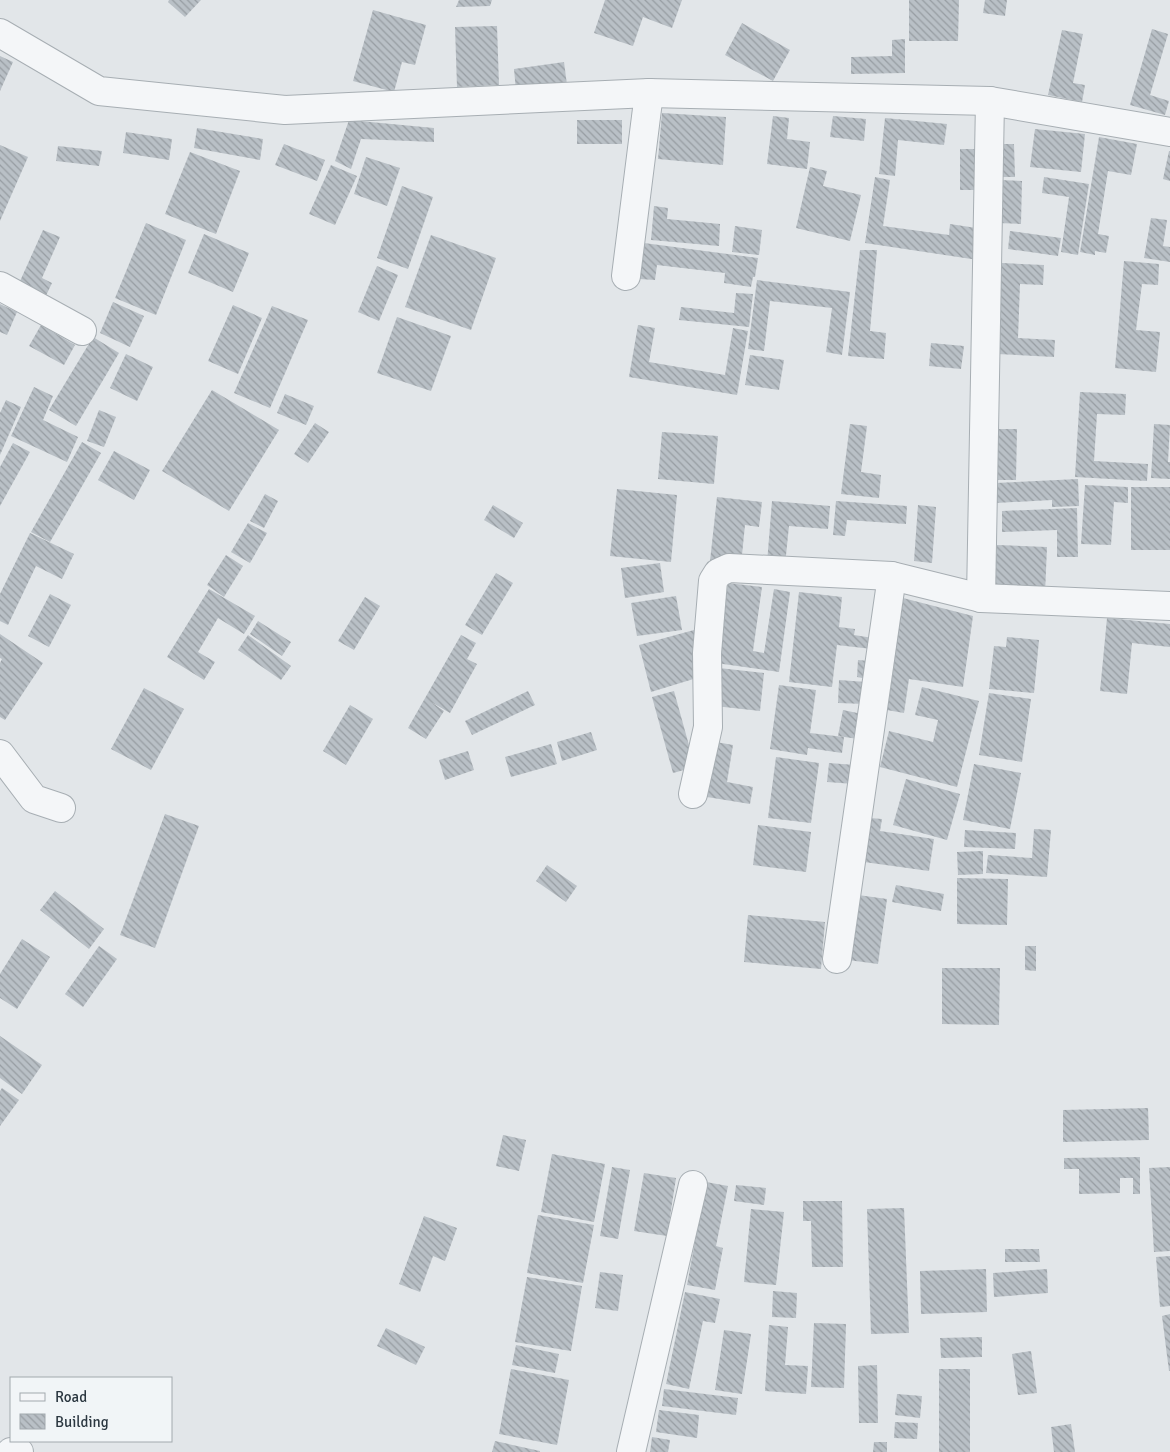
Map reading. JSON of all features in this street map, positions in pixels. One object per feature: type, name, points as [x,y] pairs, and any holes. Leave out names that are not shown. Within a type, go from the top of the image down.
[{"type":"street","points":[[0,33],[99,91],[285,110],[650,93],[990,101],[1170,132]]},
{"type":"street","points":[[626,276],[650,93]]},
{"type":"street","points":[[981,598],[990,101]]},
{"type":"street","points":[[0,286],[82,331]]},
{"type":"street","points":[[693,794],[708,727],[706,653],[713,581],[718,573],[729,568],[892,576],[981,598],[1170,606]]},
{"type":"street","points":[[837,959],[892,576]]},
{"type":"street","points":[[0,754],[34,799],[61,808]]},
{"type":"street","points":[[631,1452],[693,1185]]},
{"type":"street","points":[[11,1452],[19,1452]]},
{"type":"building","points":[[169,0],[201,0],[185,17],[168,2]]},
{"type":"building","points":[[459,0],[492,0],[490,6],[456,7]]},
{"type":"building","points":[[605,0],[682,0],[672,28],[643,17],[633,46],[594,33]]},
{"type":"building","points":[[909,0],[959,0],[958,41],[909,41]]},
{"type":"building","points":[[985,0],[1007,0],[1005,16],[983,13]]},
{"type":"building","points":[[373,10],[426,25],[415,65],[402,62],[394,92],[353,81]]},
{"type":"building","points":[[742,23],[790,50],[773,81],[725,55]]},
{"type":"building","points":[[497,26],[499,85],[457,87],[455,27]]},
{"type":"building","points":[[1152,29],[1168,34],[1150,95],[1169,101],[1165,115],[1130,105]]},
{"type":"building","points":[[1062,30],[1083,34],[1073,83],[1085,85],[1082,102],[1048,95]]},
{"type":"building","points":[[905,39],[905,73],[851,74],[851,57],[892,56],[892,40]]},
{"type":"building","points":[[0,56],[13,62],[0,91]]},
{"type":"building","points":[[564,62],[567,85],[516,91],[514,69]]},
{"type":"building","points":[[662,113],[726,117],[723,165],[658,159]]},
{"type":"building","points":[[773,116],[789,118],[787,139],[810,142],[807,169],[767,164]]},
{"type":"building","points":[[833,116],[866,119],[864,141],[830,137]]},
{"type":"building","points":[[885,118],[947,124],[944,145],[898,140],[895,176],[879,174]]},
{"type":"building","points":[[349,120],[434,128],[434,142],[361,139],[351,169],[335,161]]},
{"type":"building","points":[[577,120],[622,120],[622,144],[577,144]]},
{"type":"building","points":[[197,128],[263,139],[260,160],[194,148]]},
{"type":"building","points":[[1035,129],[1085,134],[1081,172],[1030,167]]},
{"type":"building","points":[[126,132],[172,139],[169,160],[123,153]]},
{"type":"building","points":[[1099,137],[1137,144],[1131,175],[1108,171],[1098,234],[1109,236],[1106,253],[1095,251],[1095,255],[1080,252]]},
{"type":"building","points":[[284,144],[325,160],[317,181],[275,165]]},
{"type":"building","points":[[998,144],[1014,144],[1015,177],[999,177]]},
{"type":"building","points":[[0,145],[28,157],[0,221]]},
{"type":"building","points":[[58,146],[102,151],[99,166],[56,161]]},
{"type":"building","points":[[960,149],[981,149],[982,190],[960,190]]},
{"type":"building","points":[[1170,151],[1170,181],[1163,179]]},
{"type":"building","points":[[190,152],[240,171],[216,234],[165,214]]},
{"type":"building","points":[[366,157],[400,168],[387,206],[354,194]]},
{"type":"building","points":[[331,165],[357,176],[335,225],[309,214]]},
{"type":"building","points":[[810,167],[827,171],[823,186],[861,195],[850,241],[796,228]]},
{"type":"building","points":[[875,177],[890,180],[883,226],[949,235],[950,224],[983,229],[978,260],[865,243]]},
{"type":"building","points":[[1044,177],[1089,184],[1078,255],[1061,252],[1069,197],[1042,193]]},
{"type":"building","points":[[999,180],[1022,181],[1021,224],[998,223]]},
{"type":"building","points":[[402,186],[433,197],[408,269],[377,258]]},
{"type":"building","points":[[654,206],[668,208],[667,219],[720,224],[719,246],[651,240]]},
{"type":"building","points":[[1151,218],[1167,220],[1163,246],[1170,247],[1170,262],[1144,258]]},
{"type":"building","points":[[146,223],[186,240],[156,315],[115,298]]},
{"type":"building","points":[[735,226],[762,230],[759,255],[732,252]]},
{"type":"building","points":[[43,230],[60,237],[42,278],[52,283],[43,302],[16,290]]},
{"type":"building","points":[[1010,231],[1061,238],[1058,256],[1008,249]]},
{"type":"building","points":[[204,234],[249,253],[233,292],[188,273]]},
{"type":"building","points":[[431,235],[496,258],[471,330],[405,307]]},
{"type":"building","points":[[644,243],[758,258],[755,277],[753,277],[751,287],[724,283],[725,273],[657,265],[655,280],[639,279]]},
{"type":"building","points":[[860,250],[877,250],[870,331],[886,333],[884,359],[848,356]]},
{"type":"building","points":[[1124,261],[1159,264],[1158,285],[1142,284],[1136,330],[1160,332],[1156,372],[1115,368]]},
{"type":"building","points":[[1002,263],[1044,265],[1043,285],[1020,284],[1018,338],[1055,340],[1054,357],[997,354]]},
{"type":"building","points":[[377,266],[398,275],[379,321],[358,312]]},
{"type":"building","points":[[757,280],[850,292],[842,355],[826,352],[832,308],[770,301],[764,351],[748,349]]},
{"type":"building","points":[[736,293],[753,294],[749,327],[679,320],[681,307],[734,313]]},
{"type":"building","points":[[113,302],[144,316],[130,347],[100,333]]},
{"type":"building","points":[[0,304],[17,312],[7,335],[0,332]]},
{"type":"building","points":[[233,305],[262,318],[238,374],[208,361]]},
{"type":"building","points":[[272,306],[308,320],[270,408],[234,393]]},
{"type":"building","points":[[397,317],[451,336],[431,391],[377,373]]},
{"type":"building","points":[[41,325],[75,345],[64,365],[29,346]]},
{"type":"building","points":[[638,325],[655,328],[649,362],[725,375],[733,328],[748,331],[737,395],[629,377]]},
{"type":"building","points":[[93,337],[119,353],[76,426],[49,410]]},
{"type":"building","points":[[931,343],[964,346],[961,369],[929,366]]},
{"type":"building","points":[[126,354],[153,367],[137,401],[110,388]]},
{"type":"building","points":[[750,355],[784,360],[779,390],[745,385]]},
{"type":"building","points":[[34,387],[53,396],[43,420],[78,437],[67,462],[11,436]]},
{"type":"building","points":[[212,390],[279,430],[229,511],[162,471]]},
{"type":"building","points":[[1080,392],[1126,394],[1125,415],[1097,414],[1094,461],[1148,464],[1147,481],[1075,477]]},
{"type":"building","points":[[285,394],[314,406],[306,425],[277,413]]},
{"type":"building","points":[[6,400],[21,407],[0,455],[0,413]]},
{"type":"building","points":[[99,410],[116,417],[104,447],[87,441]]},
{"type":"building","points":[[315,423],[329,432],[308,463],[294,454]]},
{"type":"building","points":[[850,424],[867,426],[861,472],[881,475],[879,498],[841,494]]},
{"type":"building","points":[[1154,424],[1170,425],[1168,462],[1170,462],[1170,479],[1151,478]]},
{"type":"building","points":[[998,429],[1017,429],[1016,480],[997,480]]},
{"type":"building","points":[[662,432],[718,436],[714,484],[658,479]]},
{"type":"building","points":[[82,442],[101,453],[50,542],[31,532]]},
{"type":"building","points":[[13,443],[30,452],[0,506],[0,467]]},
{"type":"building","points":[[114,451],[150,470],[134,500],[98,480]]},
{"type":"building","points":[[1078,479],[1079,506],[1052,507],[1052,500],[996,503],[995,483]]},
{"type":"building","points":[[1085,485],[1128,487],[1128,503],[1114,502],[1111,545],[1081,544]]},
{"type":"building","points":[[1131,487],[1170,487],[1170,550],[1131,550]]},
{"type":"building","points":[[617,489],[677,495],[671,562],[610,556]]},
{"type":"building","points":[[265,494],[278,501],[264,528],[250,521]]},
{"type":"building","points":[[717,497],[762,502],[759,527],[745,525],[741,565],[710,561]]},
{"type":"building","points":[[772,501],[830,506],[828,529],[789,526],[785,565],[767,563]]},
{"type":"building","points":[[836,501],[907,506],[906,524],[847,520],[845,536],[833,535]]},
{"type":"building","points":[[493,505],[523,523],[514,538],[484,520]]},
{"type":"building","points":[[918,505],[936,507],[932,563],[914,561]]},
{"type":"building","points":[[1077,508],[1078,557],[1057,557],[1057,530],[1002,532],[1002,511]]},
{"type":"building","points":[[248,523],[267,533],[250,563],[231,552]]},
{"type":"building","points":[[30,533],[74,554],[62,579],[36,566],[8,625],[0,621],[0,594]]},
{"type":"building","points":[[997,545],[1047,547],[1045,594],[994,591]]},
{"type":"building","points":[[226,555],[243,566],[224,597],[207,585]]},
{"type":"building","points":[[660,563],[664,592],[625,598],[621,568]]},
{"type":"building","points":[[496,573],[513,583],[482,635],[465,625]]},
{"type":"building","points":[[728,583],[762,587],[753,651],[764,653],[774,589],[790,592],[779,672],[716,663]]},
{"type":"building","points":[[209,589],[255,616],[244,634],[218,618],[198,652],[215,662],[204,680],[167,657]]},
{"type":"building","points":[[799,592],[842,597],[839,627],[855,629],[854,635],[873,638],[872,649],[837,645],[832,687],[789,682]]},
{"type":"building","points":[[50,594],[71,605],[49,647],[28,636]]},
{"type":"building","points":[[676,596],[682,630],[637,636],[631,603]]},
{"type":"building","points":[[365,597],[380,606],[354,650],[338,641]]},
{"type":"building","points":[[899,597],[973,616],[963,687],[909,679],[904,713],[881,709]]},
{"type":"building","points":[[1107,618],[1170,624],[1170,647],[1132,643],[1127,694],[1100,691]]},
{"type":"building","points":[[258,621],[291,642],[282,656],[250,634]]},
{"type":"building","points":[[694,630],[700,677],[651,692],[639,645]]},
{"type":"building","points":[[0,634],[43,663],[5,720],[0,717],[0,663],[2,659],[0,658]]},
{"type":"building","points":[[248,635],[291,666],[281,680],[238,650]]},
{"type":"building","points":[[461,635],[476,643],[467,659],[477,664],[450,713],[431,702],[444,711],[426,739],[408,728]]},
{"type":"building","points":[[1007,637],[1039,640],[1034,693],[989,689],[994,646],[1006,647]]},
{"type":"building","points":[[858,660],[870,661],[868,679],[857,677]]},
{"type":"building","points":[[719,668],[764,673],[760,711],[715,706]]},
{"type":"building","points":[[839,680],[866,682],[865,704],[838,703]]},
{"type":"building","points":[[779,685],[816,690],[810,733],[844,737],[842,753],[808,748],[807,755],[770,749]]},
{"type":"building","points":[[922,687],[979,701],[957,787],[880,767],[889,731],[933,742],[938,720],[915,715]]},
{"type":"building","points":[[144,688],[184,709],[151,770],[111,749]]},
{"type":"building","points":[[528,691],[535,705],[472,735],[465,721]]},
{"type":"building","points":[[674,691],[695,767],[673,773],[652,697]]},
{"type":"building","points":[[989,693],[1031,699],[1022,762],[979,755]]},
{"type":"building","points":[[350,705],[373,719],[346,765],[323,751]]},
{"type":"building","points":[[843,710],[862,714],[858,739],[838,736]]},
{"type":"building","points":[[591,732],[597,750],[562,761],[557,742]]},
{"type":"building","points":[[716,742],[733,745],[727,782],[753,787],[750,804],[707,797]]},
{"type":"building","points":[[551,744],[557,764],[511,777],[505,757]]},
{"type":"building","points":[[468,751],[474,770],[445,780],[439,760]]},
{"type":"building","points":[[776,757],[819,763],[811,823],[768,818]]},
{"type":"building","points":[[829,763],[855,765],[854,784],[827,782]]},
{"type":"building","points":[[974,764],[1021,773],[1010,829],[963,820]]},
{"type":"building","points":[[906,779],[960,794],[947,840],[893,825]]},
{"type":"building","points":[[165,814],[199,826],[155,948],[120,935]]},
{"type":"building","points":[[870,818],[882,819],[880,831],[934,839],[929,871],[864,862]]},
{"type":"building","points":[[758,825],[811,832],[806,872],[753,865]]},
{"type":"building","points":[[1034,829],[1051,830],[1047,877],[986,873],[988,855],[1032,858]]},
{"type":"building","points":[[965,830],[1016,833],[1015,849],[964,847]]},
{"type":"building","points":[[983,851],[983,874],[958,875],[957,852]]},
{"type":"building","points":[[547,865],[577,886],[566,902],[536,881]]},
{"type":"building","points":[[957,878],[1008,879],[1007,925],[957,924]]},
{"type":"building","points":[[896,885],[944,894],[941,911],[892,902]]},
{"type":"building","points":[[55,891],[104,929],[89,949],[40,910]]},
{"type":"building","points":[[858,895],[887,899],[878,964],[848,960]]},
{"type":"building","points":[[748,915],[825,922],[821,969],[744,962]]},
{"type":"building","points":[[22,939],[50,957],[17,1009],[0,998],[0,974]]},
{"type":"building","points":[[99,946],[117,959],[83,1007],[65,994]]},
{"type":"building","points":[[1025,946],[1036,946],[1036,971],[1025,970]]},
{"type":"building","points":[[942,968],[1000,968],[999,1025],[942,1024]]},
{"type":"building","points":[[0,1036],[42,1065],[22,1094],[0,1078]]},
{"type":"building","points":[[2,1088],[19,1100],[0,1126],[0,1091]]},
{"type":"building","points":[[1148,1108],[1149,1140],[1063,1142],[1063,1110]]},
{"type":"building","points":[[503,1135],[526,1140],[519,1171],[496,1166]]},
{"type":"building","points":[[552,1154],[605,1164],[594,1222],[541,1212]]},
{"type":"building","points":[[1140,1157],[1140,1194],[1133,1194],[1133,1178],[1120,1178],[1120,1193],[1079,1194],[1079,1169],[1064,1169],[1064,1158]]},
{"type":"building","points":[[612,1167],[630,1170],[618,1239],[600,1236]]},
{"type":"building","points":[[1170,1167],[1170,1251],[1154,1252],[1149,1168]]},
{"type":"building","points":[[644,1173],[676,1178],[667,1236],[634,1231]]},
{"type":"building","points":[[706,1182],[728,1186],[716,1246],[723,1248],[715,1290],[687,1285]]},
{"type":"building","points":[[736,1185],[766,1188],[764,1205],[734,1201]]},
{"type":"building","points":[[803,1201],[842,1201],[843,1267],[812,1267],[811,1221],[803,1221]]},
{"type":"building","points":[[904,1208],[909,1333],[871,1334],[867,1209]]},
{"type":"building","points":[[751,1209],[784,1212],[776,1285],[744,1282]]},
{"type":"building","points":[[538,1215],[594,1225],[583,1283],[527,1273]]},
{"type":"building","points":[[424,1216],[457,1228],[445,1261],[433,1256],[420,1292],[399,1284]]},
{"type":"building","points":[[1005,1249],[1039,1249],[1040,1262],[1005,1262]]},
{"type":"building","points":[[1170,1256],[1170,1306],[1160,1307],[1156,1257]]},
{"type":"building","points":[[986,1269],[987,1312],[921,1314],[920,1271]]},
{"type":"building","points":[[1047,1269],[1048,1293],[994,1297],[993,1273]]},
{"type":"building","points":[[600,1272],[623,1275],[618,1311],[595,1308]]},
{"type":"building","points":[[527,1277],[582,1286],[571,1351],[515,1342]]},
{"type":"building","points":[[773,1291],[797,1293],[796,1318],[772,1317]]},
{"type":"building","points":[[685,1292],[720,1299],[715,1323],[703,1321],[689,1389],[666,1384]]},
{"type":"building","points":[[1170,1314],[1170,1371],[1169,1371],[1162,1316]]},
{"type":"building","points":[[814,1323],[846,1324],[844,1388],[811,1387]]},
{"type":"building","points":[[769,1325],[788,1327],[785,1365],[808,1366],[806,1394],[765,1391]]},
{"type":"building","points":[[386,1328],[425,1347],[416,1365],[377,1346]]},
{"type":"building","points":[[724,1330],[751,1334],[742,1394],[715,1390]]},
{"type":"building","points":[[982,1337],[982,1357],[941,1358],[940,1338]]},
{"type":"building","points":[[516,1345],[559,1354],[555,1373],[512,1365]]},
{"type":"building","points":[[1031,1351],[1037,1393],[1018,1395],[1012,1354]]},
{"type":"building","points":[[877,1365],[878,1423],[859,1423],[858,1366]]},
{"type":"building","points":[[511,1369],[569,1380],[557,1445],[499,1434]]},
{"type":"building","points":[[939,1369],[970,1369],[970,1452],[939,1452]]},
{"type":"building","points":[[664,1389],[738,1398],[736,1415],[662,1406]]},
{"type":"building","points":[[897,1394],[922,1396],[920,1418],[895,1415]]},
{"type":"building","points":[[659,1410],[699,1415],[697,1438],[656,1432]]},
{"type":"building","points":[[895,1422],[918,1423],[917,1439],[894,1438]]},
{"type":"building","points":[[1071,1424],[1075,1452],[1054,1452],[1051,1427]]},
{"type":"building","points":[[652,1437],[670,1440],[668,1452],[650,1452]]},
{"type":"building","points":[[495,1441],[540,1451],[540,1452],[492,1452]]},
{"type":"building","points":[[874,1442],[887,1442],[887,1452],[873,1452]]}]
